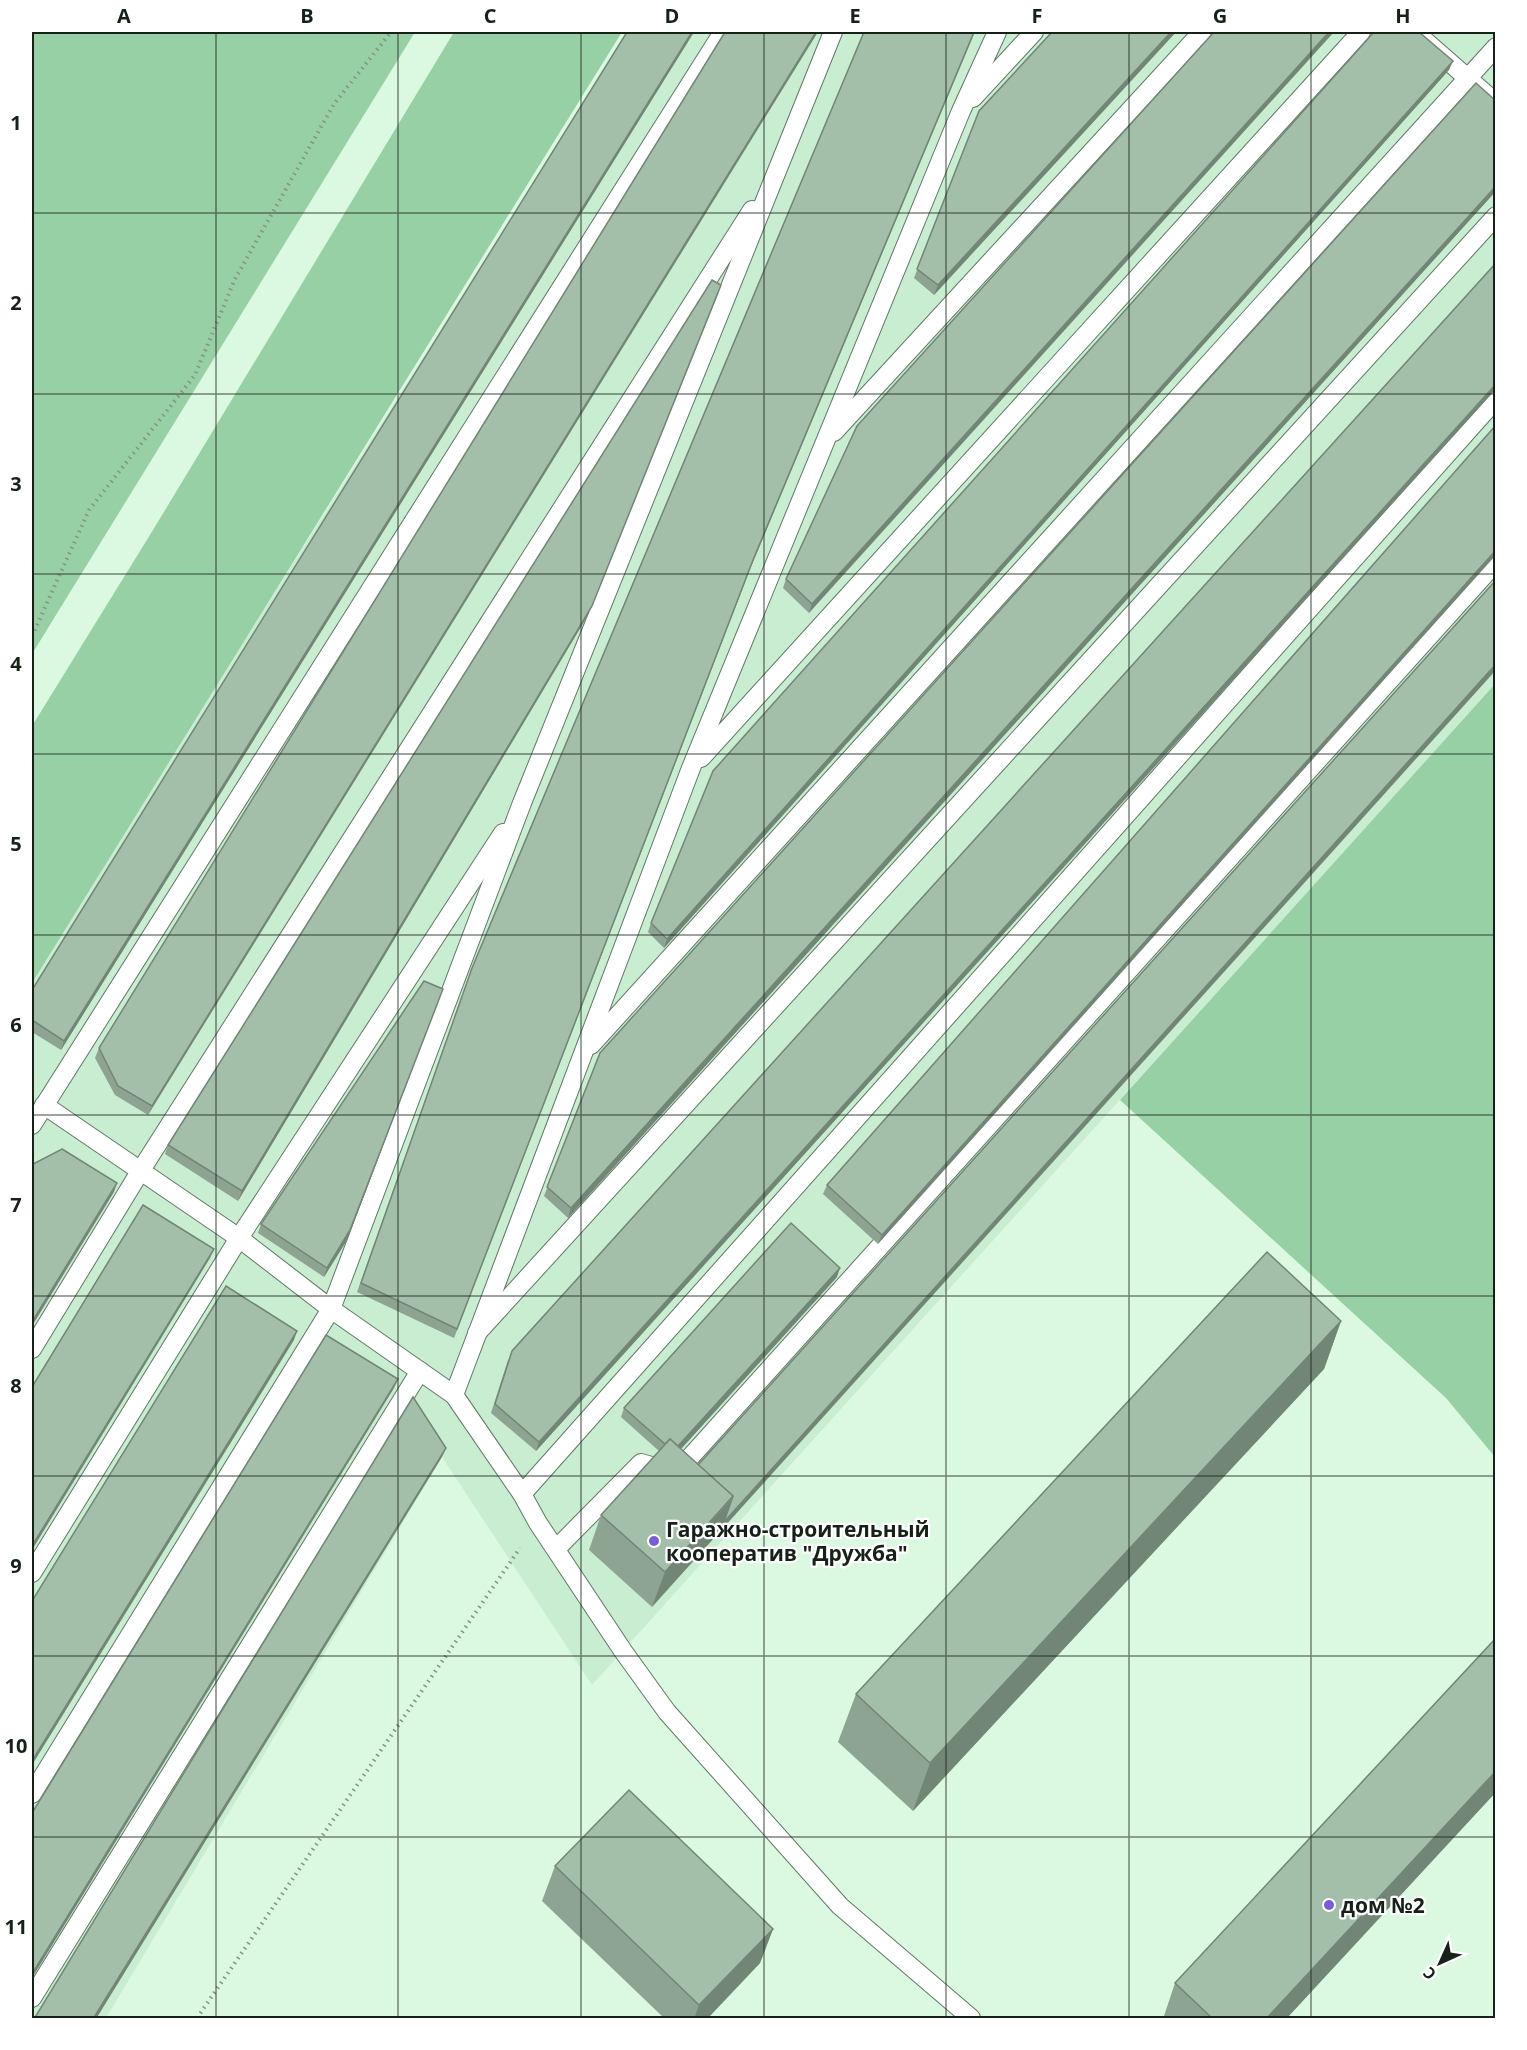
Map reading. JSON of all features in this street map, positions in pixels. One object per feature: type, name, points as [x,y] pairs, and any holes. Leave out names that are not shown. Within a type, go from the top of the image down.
[{"type":"lane","points":[[32,1125],[723,32]]},
{"type":"lane","points":[[32,1794],[331,1309],[522,803],[833,32]]},
{"type":"lane","points":[[454,1395],[691,768],[961,111],[997,32]]},
{"type":"lane","points":[[961,111],[1034,32]]},
{"type":"lane","points":[[826,441],[1202,32]]},
{"type":"lane","points":[[691,768],[1361,32]]},
{"type":"lane","points":[[1415,32],[1496,103]]},
{"type":"lane","points":[[583,1053],[1496,47]]},
{"type":"lane","points":[[32,1349],[141,1170],[777,170]]},
{"type":"lane","points":[[477,1333],[1496,216]]},
{"type":"lane","points":[[522,1494],[1496,399]]},
{"type":"lane","points":[[556,1549],[641,1463],[676,1473],[1496,562]]},
{"type":"lane","points":[[32,1573],[239,1238],[522,803]]},
{"type":"lane","points":[[44,1104],[239,1238],[331,1309],[454,1395],[522,1494],[623,1651],[667,1712],[840,1906],[971,2019]]},
{"type":"lane","points":[[32,1998],[420,1371]]},
{"type":"path","points":[[32,636],[89,510],[195,375],[235,279],[328,114],[391,32]]},
{"type":"path","points":[[197,2019],[538,1522]]},
{"type":"shaded area","points":[[32,32],[415,32],[32,654]]},
{"type":"shaded area","points":[[454,32],[622,32],[32,983],[32,726]]},
{"type":"shaded area","points":[[629,32],[1495,32],[1495,684],[592,1685],[442,1457],[106,2018],[32,2018],[32,976]]},
{"type":"shaded area","points":[[1495,684],[1495,1457],[1446,1398],[1120,1100]]},
{"type":"building","points":[[627,32],[692,32],[64,1041],[32,1020],[32,990]]},
{"type":"building","points":[[725,32],[816,32],[152,1106],[118,1086],[99,1048]]},
{"type":"building","points":[[864,32],[974,32],[753,560],[457,1329],[361,1283],[472,968]]},
{"type":"building","points":[[1052,32],[1171,32],[938,285],[917,269],[979,111]]},
{"type":"building","points":[[1214,32],[1329,32],[812,604],[786,579],[857,426]]},
{"type":"building","points":[[1374,32],[1419,32],[1453,61],[667,939],[651,923],[713,771]]},
{"type":"building","points":[[1476,83],[1496,101],[1496,186],[571,1208],[547,1187],[600,1053]]},
{"type":"building","points":[[1496,263],[1496,384],[539,1442],[495,1404],[512,1351]]},
{"type":"building","points":[[712,280],[721,285],[592,606],[242,1191],[168,1145]]},
{"type":"building","points":[[1496,425],[1496,550],[882,1235],[827,1185]]},
{"type":"building","points":[[1496,580],[1496,664],[724,1522],[733,1496],[698,1465]]},
{"type":"building","points":[[424,981],[443,989],[350,1230],[327,1268],[261,1224]]},
{"type":"building","points":[[62,1149],[117,1183],[32,1322],[32,1167],[33,1164]]},
{"type":"building","points":[[143,1205],[214,1249],[32,1546],[32,1387]]},
{"type":"building","points":[[791,1223],[840,1268],[678,1446],[670,1439],[665,1444],[624,1408]]},
{"type":"building","points":[[1267,1252],[1341,1321],[930,1763],[856,1694]]},
{"type":"building","points":[[226,1286],[297,1331],[32,1761],[32,1601]]},
{"type":"building","points":[[326,1335],[398,1379],[32,1974],[32,1813]]},
{"type":"building","points":[[413,1397],[446,1448],[93,2019],[34,2019]]},
{"type":"building","points":[[670,1439],[733,1496],[665,1572],[601,1515]]},
{"type":"building","name":"дом №2","points":[[1496,1638],[1496,1771],[1266,2019],[1213,2019],[1175,1983]]},
{"type":"building","points":[[629,1790],[773,1929],[699,2005],[555,1866]]},
{"type":"place","name":"Гаражно-строительный кооператив \"Дружба\"","points":[[654,1541]]},
{"type":"place","name":"дом №2","points":[[1329,1905]]}]
